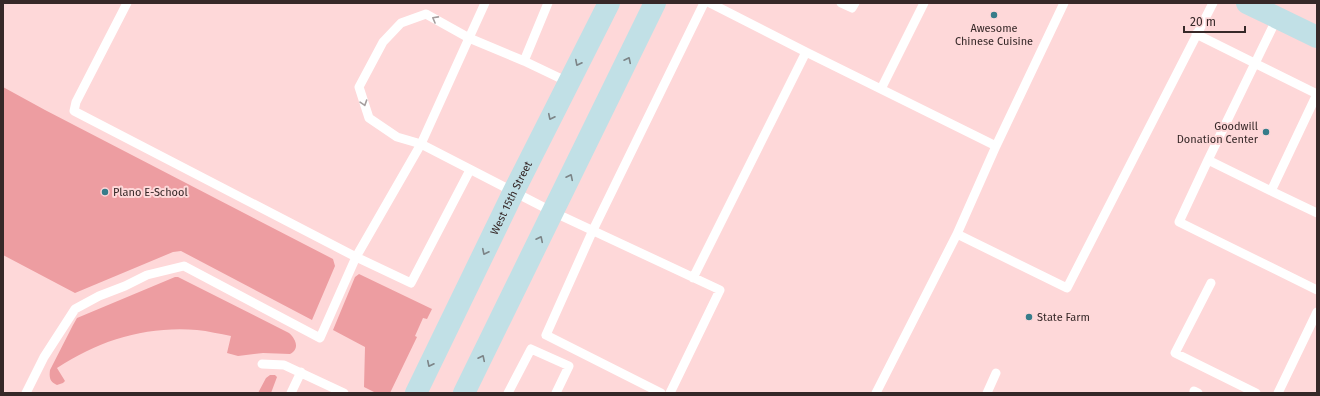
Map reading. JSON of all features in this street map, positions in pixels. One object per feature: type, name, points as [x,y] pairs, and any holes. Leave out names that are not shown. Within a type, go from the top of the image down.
[{"type":"main road","name":"West 15th Street","points":[[416,393],[568,82],[609,3]]},
{"type":"main road","points":[[464,393],[655,3]]},
{"type":"main road","points":[[1247,3],[1317,37]]},
{"type":"lane","points":[[127,3],[76,102],[74,111],[356,257],[411,283],[470,170]]},
{"type":"lane","points":[[26,393],[44,357],[75,309],[99,296],[147,275],[184,266],[320,338],[356,257],[421,144],[486,3]]},
{"type":"lane","points":[[524,61],[548,3]]},
{"type":"lane","points":[[661,393],[546,335],[593,230],[704,3]]},
{"type":"lane","points":[[710,3],[996,146]]},
{"type":"lane","points":[[841,3],[852,8],[855,3]]},
{"type":"lane","points":[[881,89],[924,3]]},
{"type":"lane","points":[[876,393],[957,234],[996,146],[1064,3]]},
{"type":"lane","points":[[957,234],[1067,288],[1213,3]]},
{"type":"lane","points":[[568,82],[524,61],[469,38],[426,14],[401,23],[383,42],[359,87],[369,118],[397,136],[421,144],[553,212],[720,290],[670,393]]},
{"type":"lane","points":[[1277,18],[1254,63],[1179,222],[1317,290]]},
{"type":"lane","points":[[1196,34],[1317,94],[1271,191]]},
{"type":"lane","points":[[693,278],[806,52]]},
{"type":"lane","points":[[1208,160],[1317,212]]},
{"type":"lane","points":[[1211,283],[1175,353],[1256,393]]},
{"type":"lane","points":[[1278,393],[1317,312]]},
{"type":"lane","points":[[508,393],[531,349],[569,366],[556,393]]},
{"type":"lane","points":[[262,364],[284,366],[301,372],[344,393]]},
{"type":"lane","points":[[291,393],[301,372]]},
{"type":"lane","points":[[987,393],[996,373]]},
{"type":"lane","points":[[1194,393],[1194,391],[1198,393]]},
{"type":"shaded area","points":[[3,87],[333,259],[335,266],[312,320],[181,251],[173,252],[75,293],[3,255]]},
{"type":"shaded area","points":[[359,274],[432,309],[427,319],[423,318],[415,336],[417,337],[390,393],[376,393],[364,387],[365,347],[333,330],[355,277]]},
{"type":"shaded area","points":[[178,277],[289,333],[294,338],[296,344],[295,349],[290,354],[263,353],[238,356],[227,353],[231,336],[197,330],[160,330],[124,337],[90,350],[57,368],[65,381],[63,383],[57,385],[51,381],[50,370],[77,318]]},
{"type":"shaded area","points":[[270,375],[275,375],[277,377],[271,393],[258,393],[266,378]]},
{"type":"place","name":"Awesome Chinese Cuisine","points":[[994,15]]},
{"type":"place","name":"Goodwill Donation Center","points":[[1266,132]]},
{"type":"place","name":"Plano E-School","points":[[105,192]]},
{"type":"place","name":"State Farm","points":[[1029,317]]}]
